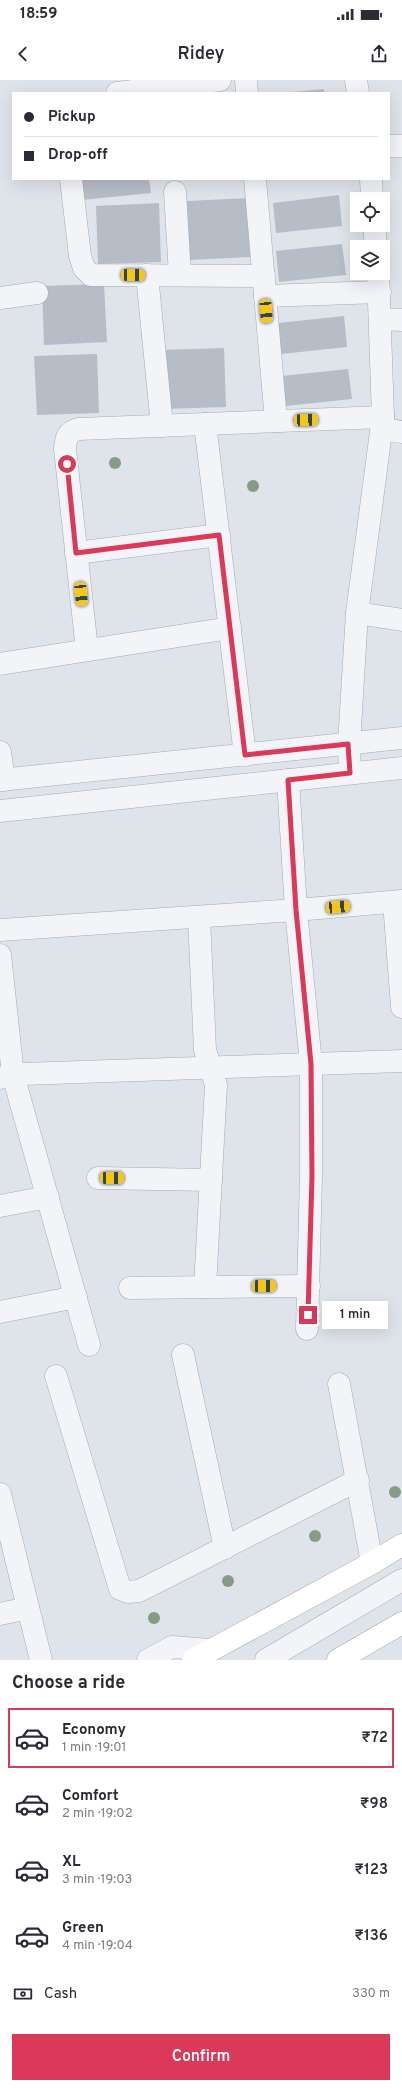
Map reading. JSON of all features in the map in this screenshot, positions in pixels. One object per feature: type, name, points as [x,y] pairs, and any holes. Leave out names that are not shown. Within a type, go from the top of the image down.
[{"type":"main road","points":[[201,1655],[372,1563],[401,1545]]},
{"type":"main road","points":[[339,1660],[402,1623]]},
{"type":"street","points":[[125,92],[220,80]]},
{"type":"street","points":[[246,80],[247,92]]},
{"type":"street","points":[[356,80],[358,92]]},
{"type":"street","points":[[390,146],[402,146]]},
{"type":"street","points":[[71,180],[80,256],[84,268],[91,274],[180,275],[264,286],[379,282],[380,319],[389,426],[357,612],[348,744],[350,773]]},
{"type":"street","points":[[255,180],[276,421]]},
{"type":"street","points":[[371,180],[372,192]]},
{"type":"street","points":[[175,192],[180,275]]},
{"type":"street","points":[[147,275],[162,426]]},
{"type":"street","points":[[0,298],[37,293]]},
{"type":"street","points":[[380,319],[402,320]]},
{"type":"street","points":[[87,650],[65,449],[66,437],[71,431],[79,429],[276,421],[389,426]]},
{"type":"street","points":[[205,424],[245,755]]},
{"type":"street","points":[[76,553],[219,535]]},
{"type":"street","points":[[357,612],[402,620]]},
{"type":"street","points":[[0,664],[230,628]]},
{"type":"street","points":[[0,752],[2,780],[402,738]]},
{"type":"street","points":[[0,811],[402,768]]},
{"type":"street","points":[[288,780],[296,910],[311,1064],[312,1176],[307,1329]]},
{"type":"street","points":[[0,930],[296,910],[398,901],[402,1007]]},
{"type":"street","points":[[199,917],[205,1050],[216,1085],[205,1287]]},
{"type":"street","points":[[0,955],[7,1077],[48,1197],[89,1345]]},
{"type":"street","points":[[7,1077],[210,1067],[402,1061]]},
{"type":"street","points":[[98,1178],[211,1180]]},
{"type":"street","points":[[0,1206],[48,1197]]},
{"type":"street","points":[[130,1288],[309,1286]]},
{"type":"street","points":[[0,1312],[76,1297]]},
{"type":"street","points":[[183,1355],[225,1548]]},
{"type":"street","points":[[56,1376],[120,1589],[128,1592],[139,1591],[358,1480]]},
{"type":"street","points":[[339,1384],[358,1480],[372,1563]]},
{"type":"street","points":[[2,1507],[41,1660]]},
{"type":"street","points":[[266,1660],[402,1580]]},
{"type":"street","points":[[0,1614],[28,1608]]},
{"type":"street","points":[[148,1660],[172,1647],[201,1655]]},
{"type":"building","points":[[324,89],[324,92],[292,92]]},
{"type":"building","points":[[80,180],[149,180],[151,193],[82,200]]},
{"type":"building","points":[[339,195],[342,226],[276,233],[273,203]]},
{"type":"building","points":[[249,198],[252,257],[189,260],[187,201]]},
{"type":"building","points":[[159,203],[161,262],[98,264],[96,206]]},
{"type":"building","points":[[342,244],[346,275],[279,282],[276,251]]},
{"type":"building","points":[[104,284],[107,342],[44,345],[42,286]]},
{"type":"building","points":[[344,316],[347,347],[281,354],[278,323]]},
{"type":"building","points":[[224,348],[226,407],[164,409],[161,350]]},
{"type":"building","points":[[97,354],[99,413],[37,415],[34,356]]},
{"type":"building","points":[[348,369],[352,399],[286,406],[282,376]]},
{"type":"route","points":[[67,464],[76,553],[219,535],[245,755],[348,744],[350,773],[288,780],[296,910],[311,1064],[312,1176],[308,1315]]}]
